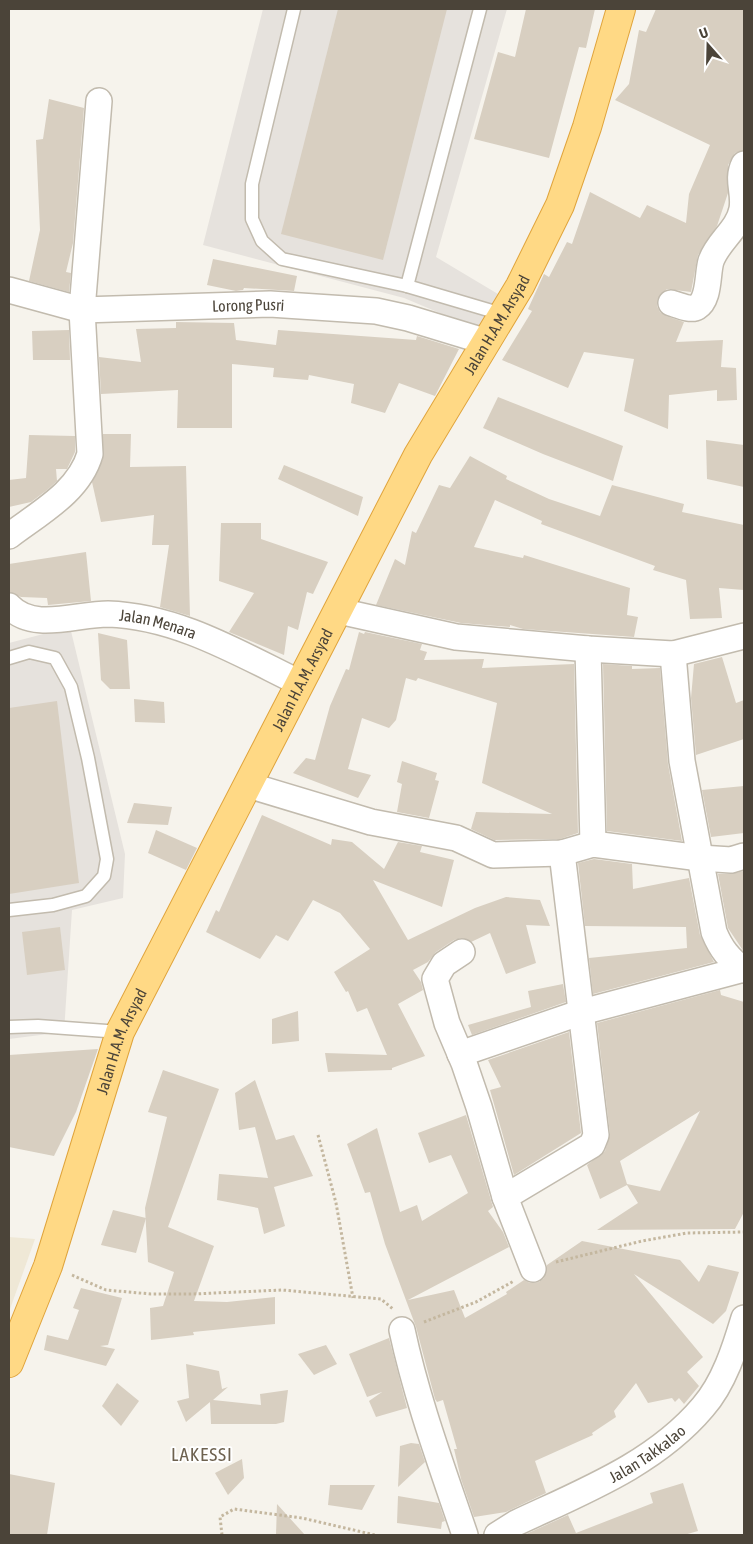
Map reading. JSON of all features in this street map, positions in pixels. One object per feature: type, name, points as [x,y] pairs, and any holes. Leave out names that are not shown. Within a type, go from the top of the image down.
[{"type":"highway","name":"Jalan H.A.M. Arsyad","points":[[9,1363],[48,1266],[120,1032],[418,455],[520,286],[560,205],[587,128],[621,9]]},
{"type":"street","points":[[9,536],[76,483],[86,468],[90,454],[82,310],[99,101]]},
{"type":"street","points":[[671,303],[692,309],[697,307],[704,297],[711,262],[740,216],[743,200],[740,173],[744,164]]},
{"type":"street","name":"Lorong Pusri","points":[[9,290],[82,310],[270,304],[376,311],[408,318],[487,342]]},
{"type":"street","name":"Jalan Menara","points":[[9,606],[24,618],[54,619],[107,614],[151,619],[212,640],[300,683]]},
{"type":"street","points":[[339,611],[456,637],[588,650],[673,654],[744,636]]},
{"type":"street","points":[[588,650],[593,844]]},
{"type":"street","points":[[673,654],[682,760],[714,932],[720,947],[732,961],[744,969]]},
{"type":"street","points":[[248,785],[371,822],[456,838],[494,855],[562,853],[593,844],[700,858],[731,860],[744,856]]},
{"type":"street","points":[[505,1197],[592,1146],[596,1135],[562,853]]},
{"type":"street","points":[[462,952],[444,964],[435,979],[447,1023],[479,1107],[505,1197],[533,1269]]},
{"type":"street","points":[[460,1054],[582,1012],[744,969]]},
{"type":"street","name":"Jalan Takkalao","points":[[497,1535],[516,1523],[641,1461],[663,1444],[704,1406],[721,1378],[737,1343],[744,1318]]},
{"type":"street","points":[[402,1330],[411,1374],[424,1417],[465,1535]]},
{"type":"lane","points":[[294,9],[252,184],[252,219],[262,242],[282,260],[406,286],[502,314]]},
{"type":"lane","points":[[406,286],[480,9]]},
{"type":"lane","points":[[9,658],[29,652],[55,658],[70,687],[88,758],[107,859],[104,876],[86,896],[53,905],[9,910]]},
{"type":"lane","points":[[9,1027],[38,1026],[120,1032]]},
{"type":"path","points":[[318,1135],[336,1203],[353,1298]]},
{"type":"path","points":[[48,1266],[106,1290],[151,1294],[282,1290],[353,1298],[381,1299],[392,1308],[402,1330],[476,1302],[533,1269],[642,1241],[687,1232],[744,1232]]},
{"type":"path","points":[[222,1535],[220,1517],[234,1509],[302,1518],[375,1535]]},
{"type":"shaded area","points":[[263,9],[507,9],[436,257],[503,297],[485,332],[404,298],[203,245]]},
{"type":"shaded area","points":[[70,627],[125,854],[123,898],[72,910],[64,1032],[9,1039],[9,643]]},
{"type":"shaded area","points":[[9,1237],[35,1239],[9,1312]]},
{"type":"building","points":[[338,9],[447,9],[383,260],[281,234]]},
{"type":"building","points":[[526,9],[595,9],[586,48],[579,47],[549,158],[474,139],[498,52],[515,57]]},
{"type":"building","points":[[656,9],[744,9],[744,150],[735,153],[728,165],[728,193],[717,226],[698,255],[691,292],[667,289],[658,298],[657,306],[660,312],[666,316],[684,322],[676,342],[723,340],[721,367],[736,368],[737,400],[717,401],[717,390],[669,395],[668,429],[624,411],[634,359],[584,352],[568,388],[502,360],[532,311],[528,309],[544,274],[549,277],[567,242],[572,244],[590,192],[640,218],[647,205],[686,223],[689,194],[710,145],[615,100],[629,84],[639,30],[646,32]]},
{"type":"building","points":[[49,99],[84,108],[73,243],[66,272],[71,273],[69,292],[29,281],[40,230],[36,140],[43,139]]},
{"type":"building","points":[[213,259],[297,276],[294,291],[244,288],[243,290],[236,291],[207,285]]},
{"type":"building","points":[[176,322],[234,323],[236,340],[276,345],[278,330],[416,340],[417,336],[459,349],[435,396],[399,383],[385,413],[351,403],[354,384],[309,375],[308,380],[273,377],[274,368],[232,364],[232,428],[177,428],[178,390],[101,394],[99,357],[141,362],[136,329],[176,328]]},
{"type":"building","points":[[69,330],[70,360],[33,360],[32,331]]},
{"type":"building","points":[[498,397],[623,446],[613,481],[483,428]]},
{"type":"building","points":[[103,434],[131,434],[130,467],[186,466],[190,616],[160,607],[169,545],[152,545],[154,515],[101,522],[92,482],[103,459]]},
{"type":"building","points":[[29,435],[75,436],[75,452],[67,469],[56,469],[57,481],[47,490],[31,502],[9,507],[9,480],[26,478]]},
{"type":"building","points":[[706,440],[744,445],[744,487],[707,479]]},
{"type":"building","points":[[470,456],[507,476],[506,479],[549,499],[600,516],[612,485],[684,504],[682,512],[744,525],[744,590],[719,588],[722,618],[690,619],[686,580],[653,570],[655,566],[541,524],[542,521],[495,500],[474,547],[523,558],[524,555],[630,588],[627,615],[638,617],[634,637],[523,629],[510,625],[510,627],[461,623],[376,605],[395,559],[405,565],[412,531],[416,533],[439,485],[450,488]]},
{"type":"building","points":[[284,465],[363,497],[358,516],[278,479]]},
{"type":"building","points":[[221,523],[261,523],[261,539],[328,562],[313,594],[307,592],[298,630],[288,626],[284,655],[229,632],[254,593],[219,581]]},
{"type":"building","points":[[86,552],[91,601],[48,605],[47,598],[21,597],[9,592],[9,564]]},
{"type":"building","points":[[359,632],[422,644],[420,650],[427,652],[424,660],[484,659],[482,668],[574,664],[578,833],[560,839],[494,840],[471,829],[476,812],[552,814],[482,783],[497,703],[418,678],[416,681],[406,678],[396,720],[389,728],[362,718],[348,769],[371,775],[358,798],[293,773],[306,758],[315,760],[330,706],[346,669],[349,670]]},
{"type":"building","points":[[98,633],[127,640],[130,689],[110,689],[101,680]]},
{"type":"building","points":[[722,657],[736,703],[744,700],[744,739],[696,755],[691,698],[694,664]]},
{"type":"building","points":[[603,664],[632,666],[632,669],[660,668],[668,764],[682,841],[607,831]]},
{"type":"building","points":[[134,699],[164,702],[165,723],[135,722]]},
{"type":"building","points":[[57,701],[79,883],[9,894],[9,708]]},
{"type":"building","points":[[402,761],[437,773],[435,780],[439,781],[429,818],[397,812],[402,784],[397,782]]},
{"type":"building","points":[[744,786],[744,833],[711,837],[702,790]]},
{"type":"building","points":[[134,803],[172,807],[168,825],[127,823]]},
{"type":"building","points":[[262,815],[331,845],[332,839],[352,842],[384,869],[398,842],[422,846],[420,852],[454,860],[442,907],[373,880],[408,940],[475,908],[506,897],[540,900],[550,926],[526,925],[536,963],[506,974],[490,933],[471,942],[462,938],[454,940],[436,952],[428,962],[413,970],[421,982],[423,990],[398,1004],[425,1056],[392,1068],[392,1070],[328,1072],[325,1053],[387,1055],[367,1008],[357,1012],[348,991],[346,992],[334,972],[370,949],[340,913],[313,900],[288,941],[276,935],[260,959],[206,932],[216,910],[219,912]]},
{"type":"building","points":[[156,830],[197,848],[186,870],[148,853]]},
{"type":"building","points":[[594,859],[632,864],[633,889],[689,878],[700,935],[714,962],[593,994],[589,958],[687,948],[686,927],[585,926],[578,863]]},
{"type":"building","points":[[744,871],[744,952],[728,928],[718,874]]},
{"type":"building","points":[[60,927],[65,970],[27,975],[22,932]]},
{"type":"building","points":[[563,984],[566,1002],[472,1035],[468,1025],[531,1007],[528,991]]},
{"type":"building","points":[[720,990],[721,995],[744,1002],[744,1212],[735,1229],[597,1230],[638,1203],[627,1185],[600,1199],[587,1165],[605,1151],[610,1134],[597,1023]],"holes":[[[700,1111],[660,1191],[627,1184],[620,1161]]]},
{"type":"building","points":[[298,1011],[299,1041],[272,1044],[272,1019]]},
{"type":"building","points":[[569,1032],[581,1133],[514,1175],[490,1090],[501,1087],[488,1060]]},
{"type":"building","points":[[98,1049],[76,1112],[54,1156],[9,1147],[9,1055]]},
{"type":"building","points":[[163,1070],[219,1089],[168,1227],[214,1246],[194,1301],[227,1302],[275,1297],[275,1324],[193,1332],[194,1335],[151,1340],[150,1308],[163,1306],[174,1272],[148,1262],[145,1208],[167,1117],[148,1112]]},
{"type":"building","points":[[255,1080],[276,1140],[294,1135],[313,1176],[274,1187],[285,1226],[264,1234],[258,1208],[217,1200],[219,1174],[268,1178],[255,1127],[239,1130],[235,1093]]},
{"type":"building","points":[[466,1115],[493,1207],[488,1211],[503,1232],[509,1247],[408,1300],[454,1290],[465,1318],[507,1294],[506,1292],[524,1280],[530,1283],[539,1282],[544,1278],[547,1265],[582,1241],[680,1260],[699,1282],[708,1265],[739,1272],[726,1311],[713,1324],[634,1274],[703,1357],[687,1372],[699,1386],[684,1404],[679,1398],[675,1402],[672,1398],[648,1403],[636,1383],[614,1411],[616,1417],[592,1433],[593,1435],[535,1461],[546,1493],[506,1512],[474,1517],[461,1479],[454,1449],[457,1449],[443,1400],[437,1402],[435,1399],[416,1327],[385,1244],[370,1192],[365,1193],[347,1144],[377,1128],[400,1212],[417,1205],[422,1221],[468,1193],[451,1155],[429,1163],[418,1133]]},
{"type":"building","points":[[113,1210],[146,1218],[136,1253],[101,1245]]},
{"type":"building","points":[[81,1288],[122,1298],[108,1345],[100,1346],[115,1349],[106,1366],[44,1350],[47,1335],[68,1340],[79,1310],[73,1308]]},
{"type":"building","points":[[389,1338],[407,1408],[376,1417],[369,1401],[382,1392],[367,1397],[349,1354]]},
{"type":"building","points":[[326,1345],[337,1364],[314,1375],[298,1354]]},
{"type":"building","points":[[186,1364],[219,1371],[222,1389],[228,1387],[213,1400],[261,1405],[260,1394],[288,1390],[284,1422],[276,1424],[211,1424],[210,1402],[186,1422],[177,1401],[189,1398]]},
{"type":"building","points":[[117,1383],[139,1401],[121,1426],[102,1406]]},
{"type":"building","points":[[411,1443],[419,1444],[425,1462],[398,1487],[400,1446]]},
{"type":"building","points":[[242,1459],[244,1478],[228,1495],[215,1473]]},
{"type":"building","points":[[9,1474],[55,1483],[47,1535],[9,1535]]},
{"type":"building","points":[[683,1483],[698,1531],[684,1535],[524,1535],[568,1515],[576,1533],[653,1503],[650,1493]]},
{"type":"building","points":[[330,1485],[375,1485],[362,1510],[328,1505]]},
{"type":"building","points":[[398,1496],[439,1503],[445,1521],[442,1522],[441,1529],[397,1523]]},
{"type":"building","points":[[277,1504],[305,1535],[276,1535]]},
{"type":"district","name":"LAKESSI","points":[[202,1454]]}]
